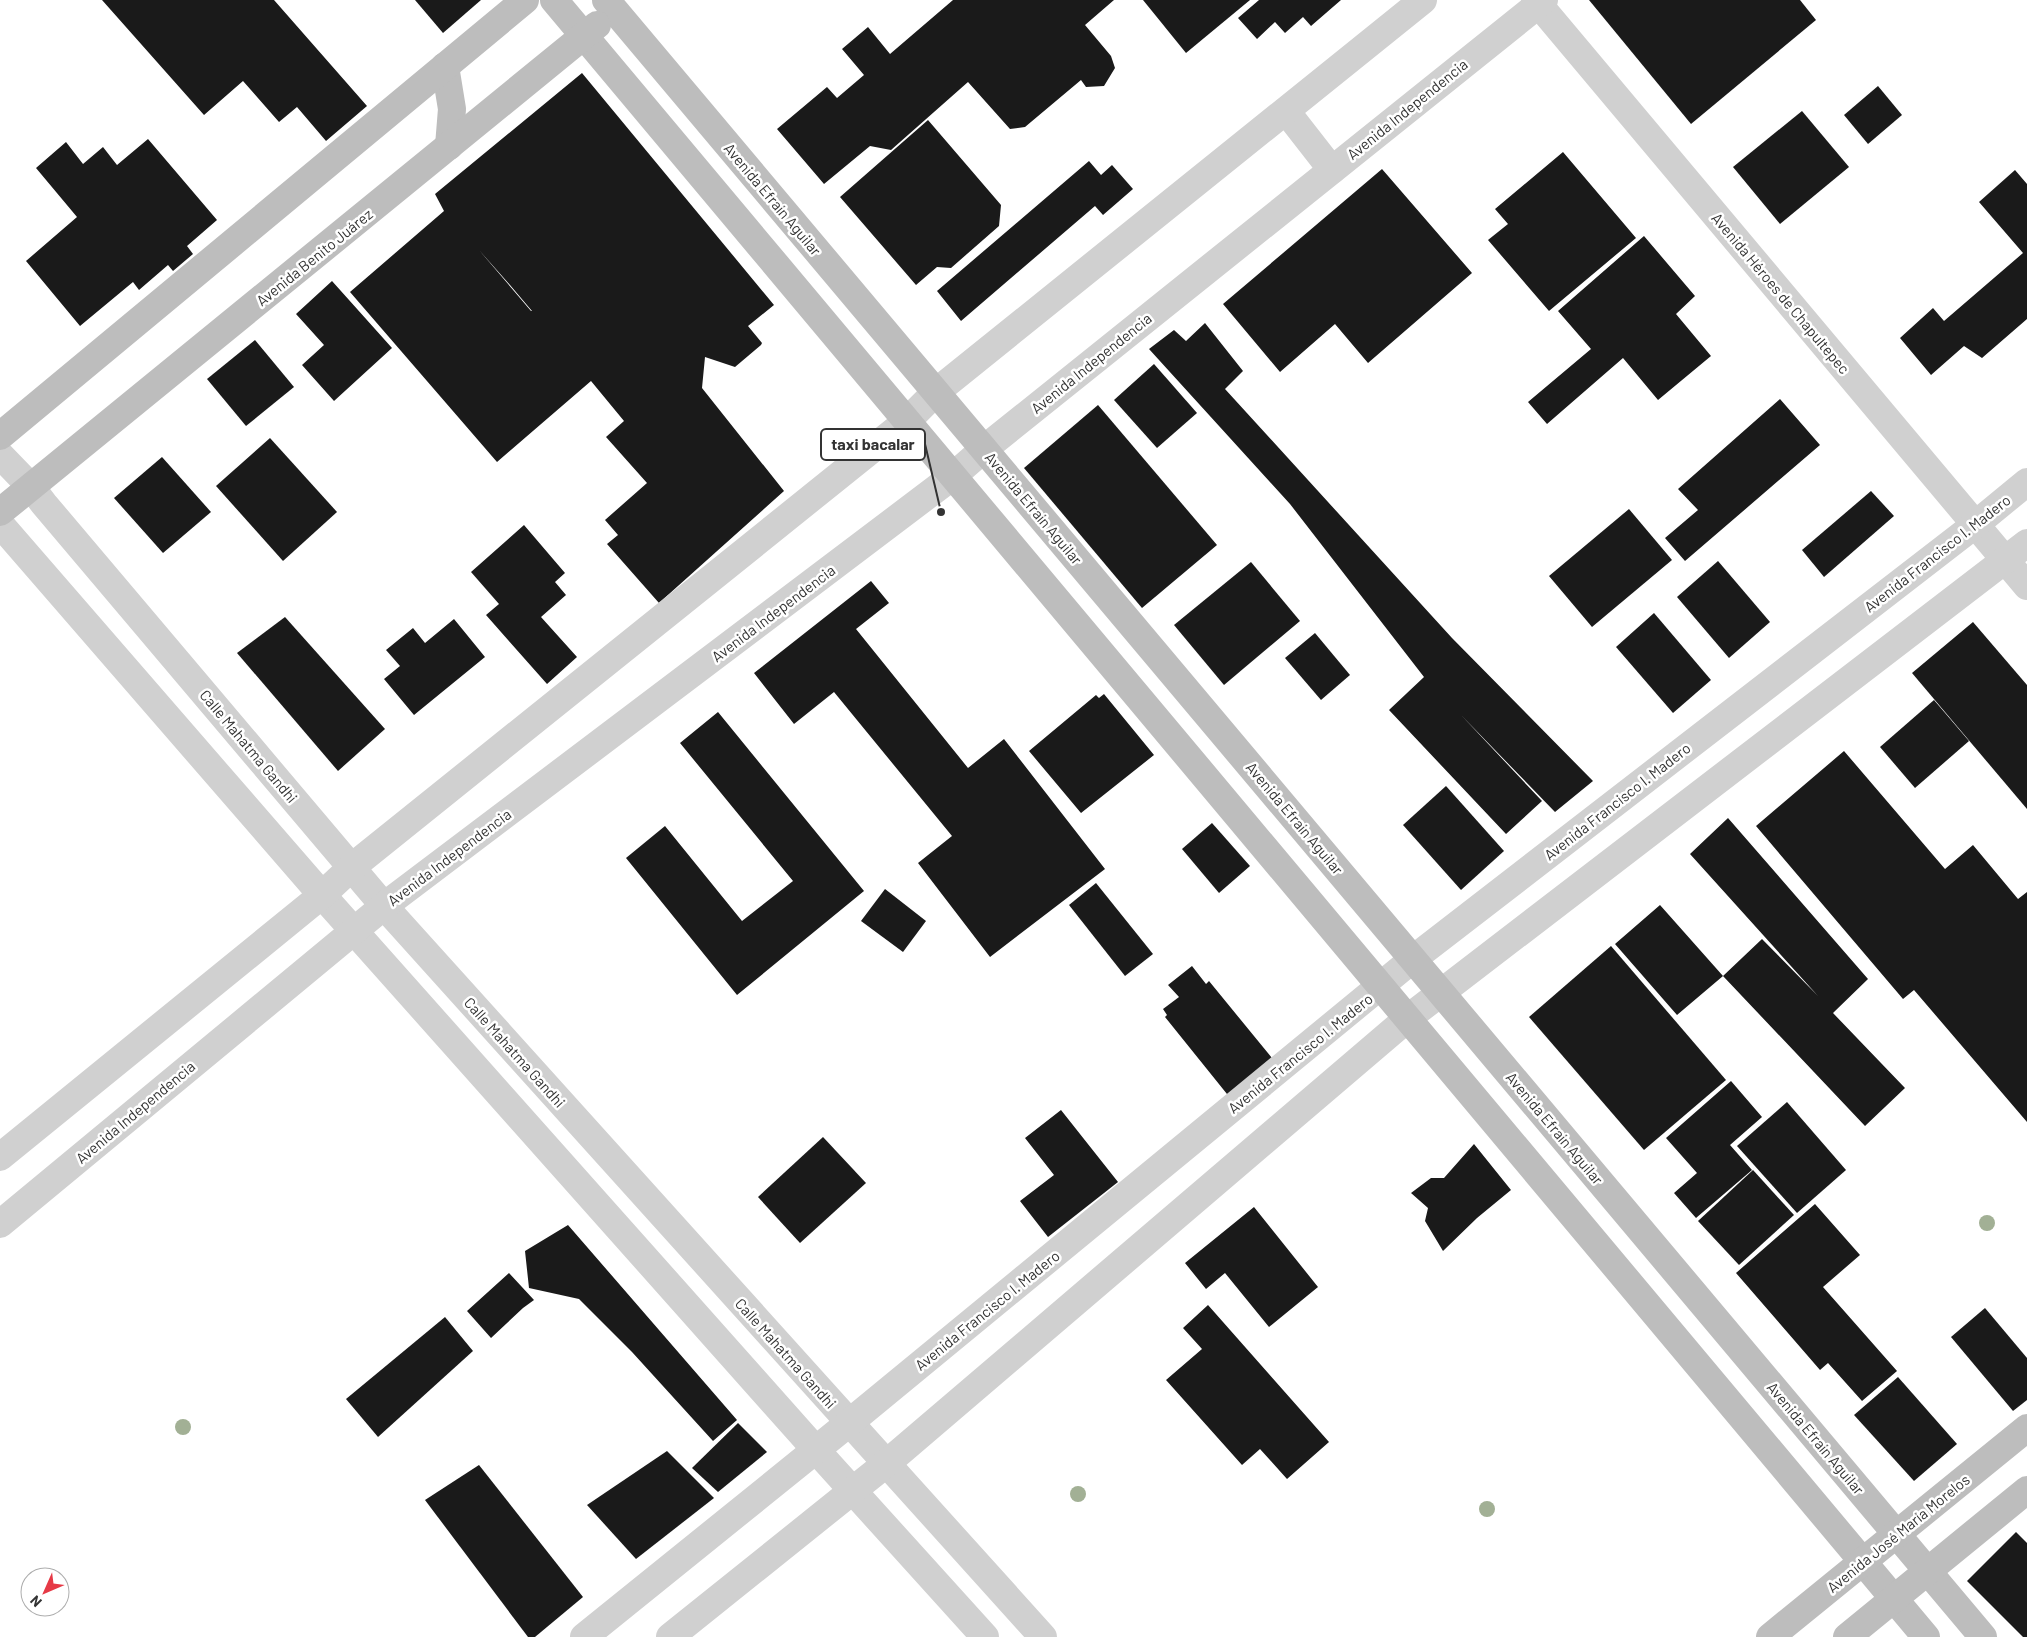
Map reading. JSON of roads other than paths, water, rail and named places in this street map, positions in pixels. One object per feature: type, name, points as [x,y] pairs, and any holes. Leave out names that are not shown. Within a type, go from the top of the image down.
[{"type":"main road","points":[[0,436],[525,0]]},
{"type":"main road","points":[[554,0],[1926,1637]]},
{"type":"main road","name":"Avenida Benito Juárez","points":[[0,512],[584,36],[616,4]]},
{"type":"main road","name":"Avenida Efraín Aguilar","points":[[616,4],[936,392],[1983,1637]]},
{"type":"main road","points":[[445,66],[452,109],[449,146]]},
{"type":"main road","name":"Avenida José María Morelos","points":[[1770,1637],[2027,1428]]},
{"type":"main road","points":[[1847,1637],[2027,1490]]},
{"type":"street","points":[[0,1157],[322,894],[352,867],[907,421],[936,392],[1423,0]]},
{"type":"street","name":"Avenida Independencia","points":[[0,1224],[384,906],[953,476],[984,448],[1539,2]]},
{"type":"street","name":"Avenida Héroes de Chapultepec","points":[[1539,2],[2027,586]]},
{"type":"street","points":[[1286,111],[1332,170]]},
{"type":"street","name":"Calle Mahatma Gandhi","points":[[0,455],[31,487],[384,906],[1043,1637]]},
{"type":"street","name":"Avenida Francisco I. Madero","points":[[584,1637],[816,1450],[1413,959],[1976,524],[2027,482]]},
{"type":"street","points":[[0,524],[322,894],[816,1450],[985,1637]]},
{"type":"street","points":[[670,1637],[852,1489],[887,1463],[1408,1018],[2027,543]]},
{"type":"place","name":"taxi bacalar","points":[[941,512]]}]
